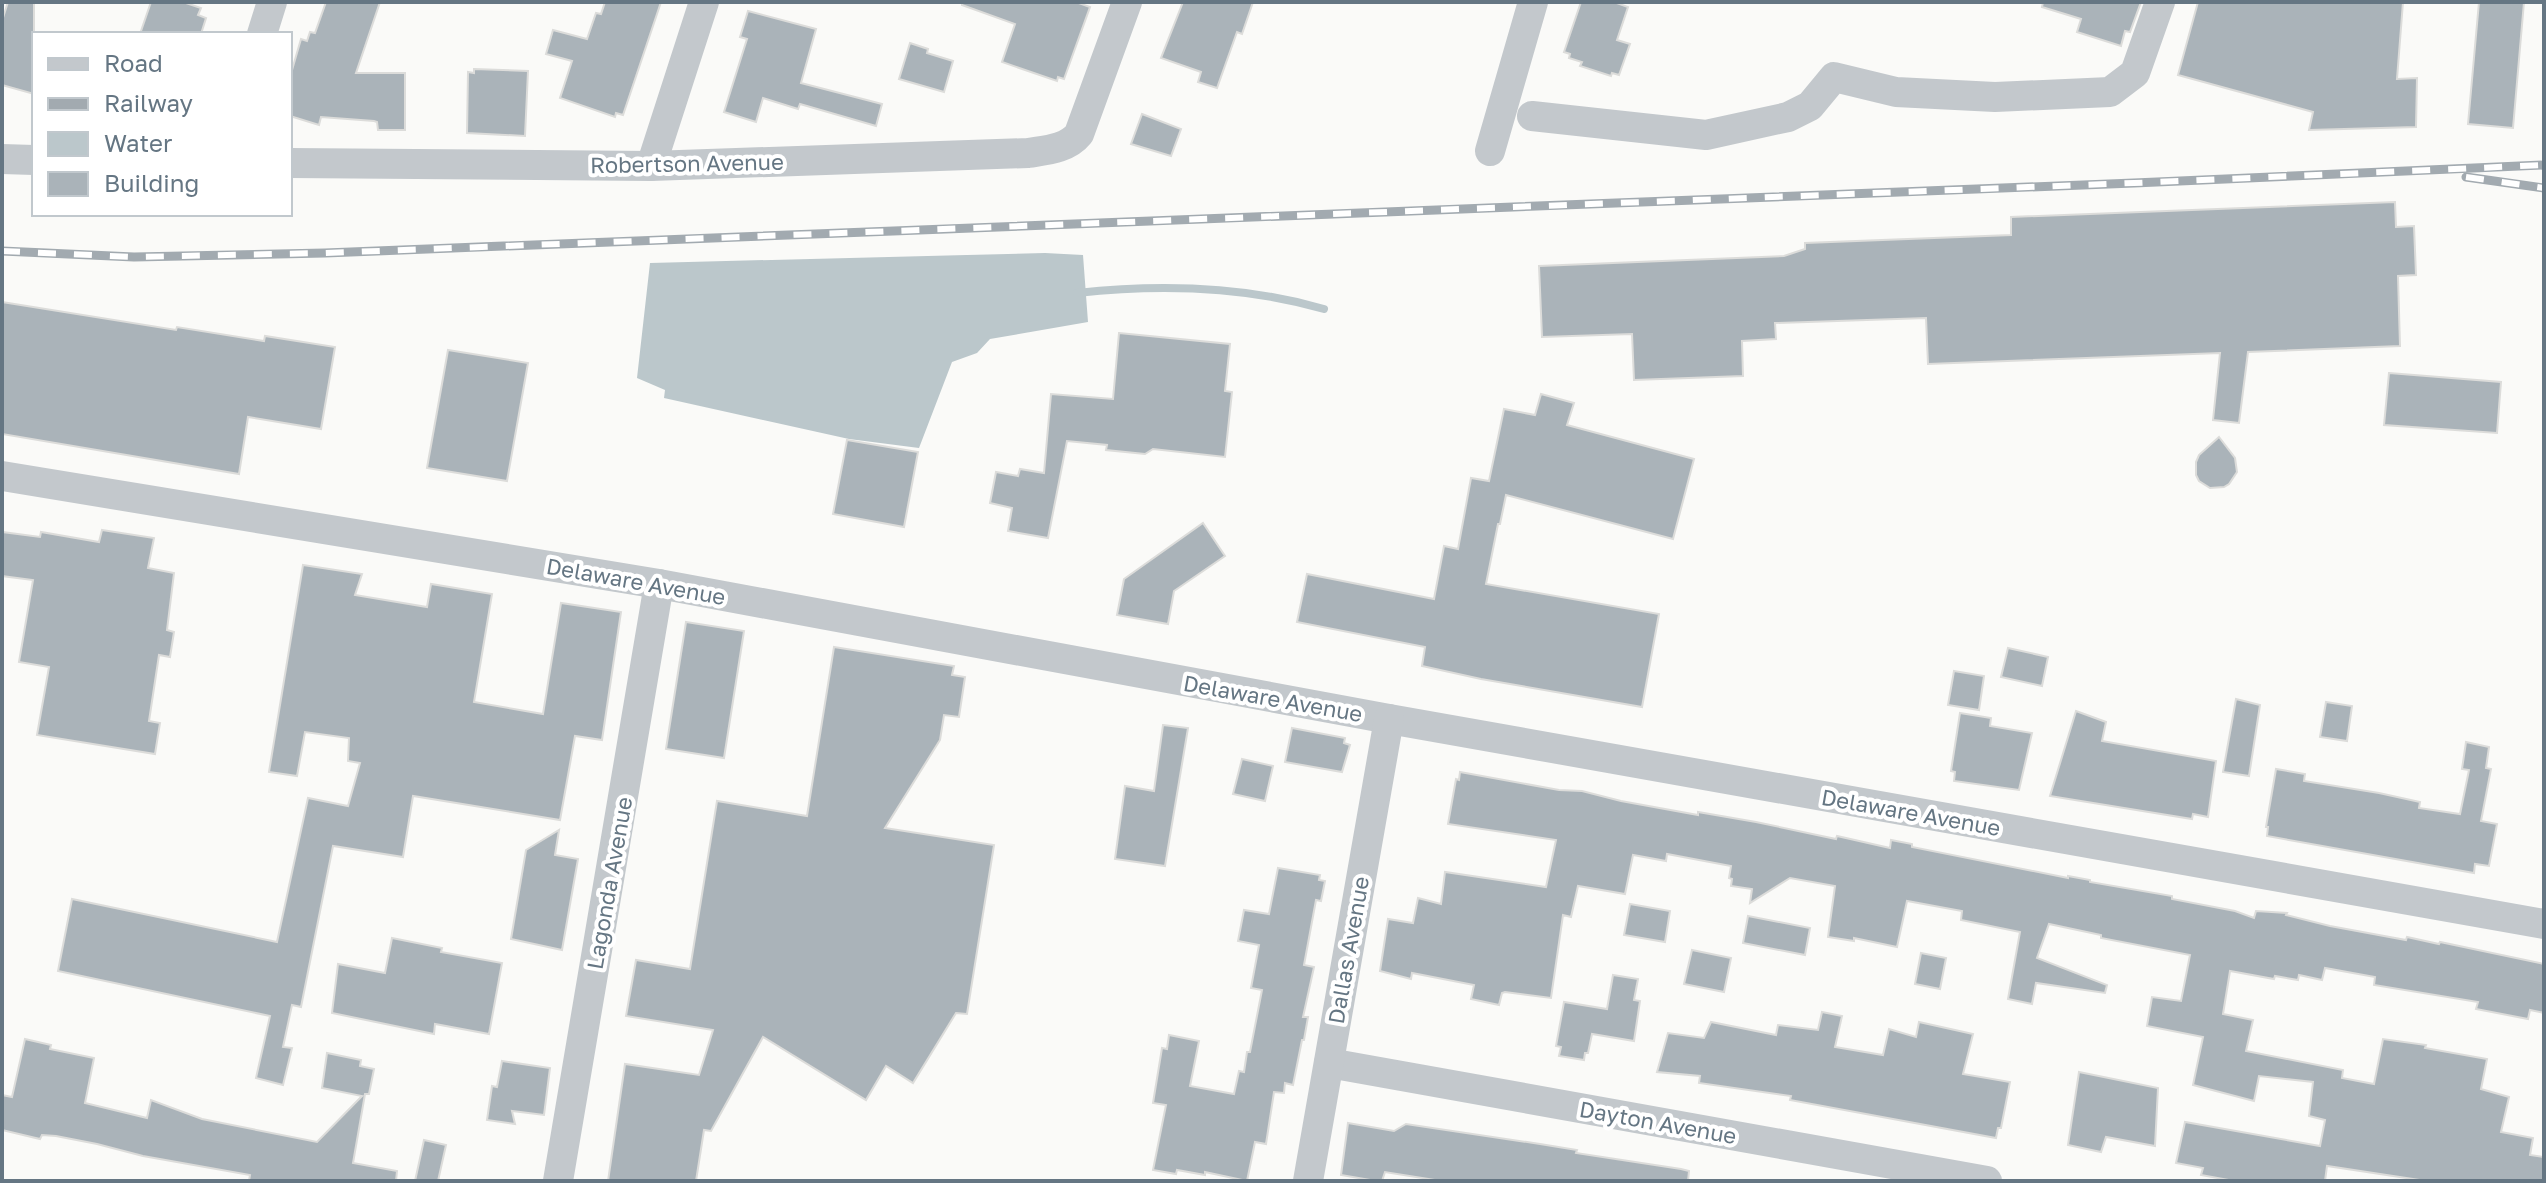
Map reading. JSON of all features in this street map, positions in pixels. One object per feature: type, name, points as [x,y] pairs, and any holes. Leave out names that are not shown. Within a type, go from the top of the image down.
[{"type":"street","points":[[263,32],[272,2]]},
{"type":"street","points":[[651,166],[704,2]]},
{"type":"street","name":"Robertson Avenue","points":[[292,163],[651,166],[1028,153],[1057,149],[1079,134],[1127,2]]},
{"type":"street","points":[[1490,151],[1533,2]]},
{"type":"street","points":[[1532,116],[1706,135],[1788,117],[1810,106],[1834,77],[1896,92],[1981,97],[2110,92],[2135,73],[2160,2]]},
{"type":"street","points":[[2,159],[32,160]]},
{"type":"street","name":"Delaware Avenue","points":[[2,476],[659,584],[1389,719],[2544,924]]},
{"type":"street","name":"Lagonda Avenue","points":[[558,1181],[659,584]]},
{"type":"street","name":"Dallas Avenue","points":[[1308,1181],[1389,719]]},
{"type":"street","name":"Dayton Avenue","points":[[1329,1063],[1987,1181]]},
{"type":"water","points":[[1045,253],[1083,255],[1088,322],[990,339],[977,353],[952,362],[919,448],[849,439],[664,398],[665,390],[637,378],[650,263]]},
{"type":"building","points":[[8,2],[34,2],[32,93],[2,85],[2,21]]},
{"type":"building","points":[[151,2],[183,2],[201,8],[198,15],[206,18],[202,32],[141,32]]},
{"type":"building","points":[[326,2],[380,2],[356,73],[405,73],[405,130],[378,130],[374,121],[321,117],[319,125],[292,117],[292,70],[301,39],[307,41],[310,32],[315,33]]},
{"type":"building","points":[[605,2],[661,2],[623,115],[616,113],[615,117],[560,98],[572,61],[546,54],[553,30],[587,39],[596,13],[601,14]]},
{"type":"building","points":[[962,2],[1076,2],[1090,7],[1064,79],[1058,77],[1057,81],[1002,62],[1015,24],[962,5]]},
{"type":"building","points":[[1183,2],[1253,2],[1242,34],[1237,32],[1217,88],[1198,82],[1201,72],[1161,58]]},
{"type":"building","points":[[1581,2],[1614,2],[1628,7],[1617,40],[1630,44],[1619,75],[1612,73],[1611,76],[1580,66],[1582,62],[1569,58],[1570,54],[1564,52]]},
{"type":"building","points":[[2043,2],[2141,2],[2130,32],[2125,31],[2121,46],[2077,32],[2081,19],[2042,7]]},
{"type":"building","points":[[2198,2],[2403,2],[2397,79],[2417,78],[2416,127],[2309,130],[2313,112],[2178,75]]},
{"type":"building","points":[[2479,2],[2524,2],[2513,128],[2468,124]]},
{"type":"building","points":[[748,11],[816,29],[801,83],[882,104],[876,126],[800,104],[798,109],[763,98],[756,122],[724,112],[747,39],[740,37]]},
{"type":"building","points":[[910,43],[928,49],[927,53],[953,61],[944,92],[899,79]]},
{"type":"building","points":[[474,69],[528,71],[525,136],[467,133],[468,72],[474,73]]},
{"type":"building","points":[[1142,114],[1181,129],[1171,156],[1131,144]]},
{"type":"building","points":[[2395,202],[2396,227],[2414,226],[2416,275],[2398,276],[2400,346],[2248,352],[2239,423],[2213,420],[2220,353],[1928,364],[1926,318],[1775,323],[1776,339],[1742,341],[1743,376],[1634,380],[1632,334],[1542,337],[1539,266],[1784,256],[1805,249],[1805,243],[2011,235],[2011,217]]},
{"type":"building","points":[[2,302],[176,330],[177,327],[264,341],[265,336],[335,347],[321,429],[248,417],[239,474],[2,434]]},
{"type":"building","points":[[1119,333],[1230,344],[1225,391],[1232,392],[1225,457],[1153,449],[1145,454],[1106,450],[1107,445],[1067,441],[1048,538],[1008,531],[1012,508],[990,503],[996,472],[1018,476],[1020,469],[1044,473],[1051,394],[1113,399]]},
{"type":"building","points":[[448,350],[528,363],[507,481],[427,468]]},
{"type":"building","points":[[2389,373],[2501,382],[2497,433],[2384,425]]},
{"type":"building","points":[[1541,394],[1574,403],[1567,425],[1694,459],[1673,539],[1506,495],[1498,524],[1486,584],[1659,614],[1642,707],[1422,666],[1425,647],[1297,622],[1307,574],[1434,599],[1444,546],[1458,549],[1471,478],[1489,481],[1504,409],[1535,415]]},
{"type":"building","points":[[2219,437],[2235,458],[2237,472],[2224,487],[2210,488],[2199,481],[2196,462],[2199,455]]},
{"type":"building","points":[[847,440],[918,452],[904,527],[833,514]]},
{"type":"building","points":[[1203,523],[1225,556],[1174,591],[1168,624],[1117,615],[1124,579]]},
{"type":"building","points":[[102,530],[154,538],[148,568],[174,573],[167,630],[174,632],[170,657],[159,655],[149,721],[160,723],[155,754],[37,735],[49,667],[19,662],[33,580],[2,576],[2,532],[40,537],[41,532],[99,542]]},
{"type":"building","points":[[303,565],[362,574],[355,595],[427,607],[431,584],[492,594],[474,702],[543,714],[561,603],[621,612],[602,740],[575,736],[560,820],[413,796],[403,857],[333,846],[301,1007],[292,1005],[283,1047],[292,1048],[283,1085],[256,1078],[270,1016],[58,971],[72,899],[277,942],[308,798],[348,806],[360,763],[348,761],[349,738],[305,732],[297,776],[269,772]]},
{"type":"building","points":[[686,622],[744,631],[724,758],[666,749]]},
{"type":"building","points":[[834,647],[954,666],[952,675],[965,677],[959,717],[944,715],[940,740],[885,828],[994,845],[967,1014],[956,1013],[913,1083],[886,1066],[866,1100],[763,1037],[711,1131],[704,1130],[696,1181],[608,1181],[625,1064],[699,1075],[713,1030],[626,1016],[636,960],[690,969],[717,801],[807,816]]},
{"type":"building","points":[[2008,648],[2048,657],[2042,686],[2001,677]]},
{"type":"building","points":[[1954,671],[1984,676],[1979,710],[1948,705]]},
{"type":"building","points":[[2236,699],[2260,705],[2249,776],[2223,772]]},
{"type":"building","points":[[2326,702],[2352,706],[2347,741],[2320,737]]},
{"type":"building","points":[[2076,711],[2106,722],[2102,741],[2216,761],[2208,817],[2193,814],[2192,819],[2050,796]]},
{"type":"building","points":[[1960,713],[1991,718],[1990,726],[2032,733],[2019,790],[1954,781],[1955,772],[1951,771]]},
{"type":"building","points":[[1163,725],[1188,728],[1165,866],[1115,859],[1125,786],[1154,791]]},
{"type":"building","points":[[1292,728],[1345,738],[1344,743],[1350,745],[1342,772],[1285,762]]},
{"type":"building","points":[[2466,742],[2489,747],[2486,768],[2491,769],[2481,821],[2497,824],[2489,866],[2475,864],[2474,873],[2267,836],[2276,769],[2305,774],[2304,781],[2379,793],[2420,802],[2419,808],[2460,814],[2469,770],[2462,769]]},
{"type":"building","points":[[1242,759],[1273,766],[1265,801],[1233,794]]},
{"type":"building","points":[[1460,772],[1559,790],[1582,791],[1698,815],[1698,812],[1756,822],[1836,839],[1837,836],[1890,848],[1891,840],[1912,844],[1912,847],[2172,896],[2172,899],[2235,911],[2254,918],[2256,911],[2287,913],[2330,926],[2406,940],[2407,937],[2440,942],[2544,964],[2544,1013],[2530,1010],[2528,1019],[2476,1009],[2478,1002],[2374,985],[2375,977],[2325,968],[2322,980],[2299,975],[2298,980],[2275,976],[2274,979],[2230,971],[2223,1014],[2253,1020],[2246,1051],[2343,1070],[2342,1078],[2374,1084],[2383,1039],[2487,1059],[2481,1089],[2509,1097],[2501,1132],[2533,1138],[2530,1155],[2544,1157],[2544,1181],[2426,1181],[2327,1166],[2325,1181],[2234,1181],[2201,1175],[2203,1168],[2176,1163],[2185,1122],[2320,1146],[2325,1120],[2309,1116],[2313,1082],[2259,1076],[2254,1101],[2193,1085],[2203,1037],[2147,1026],[2152,997],[2181,1001],[2190,955],[2101,938],[2101,935],[2049,924],[2037,958],[2107,985],[2105,993],[2036,983],[2032,1004],[2008,999],[2020,932],[1961,920],[1962,911],[1907,901],[1897,947],[1854,938],[1854,941],[1828,937],[1835,886],[1790,878],[1750,903],[1752,889],[1731,886],[1731,866],[1667,854],[1666,861],[1633,855],[1625,894],[1578,886],[1571,917],[1563,915],[1551,998],[1505,992],[1499,1005],[1471,999],[1474,985],[1412,973],[1411,979],[1380,971],[1388,919],[1413,923],[1418,898],[1441,904],[1445,872],[1546,887],[1556,840],[1448,824]]},
{"type":"building","points":[[559,830],[555,855],[578,859],[562,950],[511,939],[526,850]]},
{"type":"building","points":[[1278,868],[1320,875],[1319,880],[1325,881],[1321,901],[1316,900],[1304,965],[1314,967],[1303,1017],[1308,1017],[1304,1040],[1293,1085],[1285,1083],[1284,1093],[1274,1092],[1266,1144],[1255,1142],[1247,1181],[1205,1172],[1205,1175],[1177,1170],[1176,1174],[1153,1170],[1166,1105],[1153,1103],[1162,1048],[1167,1049],[1169,1035],[1199,1041],[1190,1086],[1234,1094],[1239,1071],[1244,1072],[1262,990],[1251,988],[1259,945],[1238,941],[1244,910],[1269,914]]},
{"type":"building","points":[[1630,904],[1670,911],[1665,942],[1624,935]]},
{"type":"building","points":[[1748,916],[1810,928],[1805,955],[1743,943]]},
{"type":"building","points":[[392,938],[442,948],[441,952],[502,963],[489,1034],[435,1024],[434,1034],[332,1013],[338,964],[385,973]]},
{"type":"building","points":[[1692,950],[1731,958],[1724,992],[1684,984]]},
{"type":"building","points":[[1921,953],[1946,958],[1940,989],[1915,984]]},
{"type":"building","points":[[1613,975],[1638,979],[1634,1000],[1640,1001],[1634,1041],[1592,1034],[1584,1060],[1559,1056],[1561,1047],[1556,1046],[1564,1002],[1607,1009]]},
{"type":"building","points":[[1822,1012],[1842,1016],[1835,1047],[1883,1055],[1889,1029],[1916,1037],[1919,1022],[1973,1034],[1963,1074],[2010,1082],[2001,1128],[1998,1128],[1996,1138],[1790,1100],[1791,1096],[1699,1083],[1700,1076],[1657,1072],[1668,1033],[1704,1038],[1711,1022],[1776,1035],[1778,1025],[1818,1030]]},
{"type":"building","points":[[25,1039],[51,1045],[50,1049],[94,1058],[85,1103],[147,1118],[151,1100],[202,1119],[317,1142],[362,1096],[322,1088],[327,1053],[361,1060],[360,1066],[374,1069],[369,1094],[365,1094],[353,1163],[397,1171],[396,1181],[249,1181],[250,1175],[143,1156],[56,1136],[42,1135],[40,1139],[2,1130],[2,1095],[12,1097]]},
{"type":"building","points":[[502,1061],[550,1068],[544,1115],[512,1111],[515,1124],[487,1120],[492,1086],[497,1087]]},
{"type":"building","points":[[2079,1072],[2158,1088],[2155,1146],[2106,1137],[2101,1152],[2068,1145]]},
{"type":"building","points":[[1348,1123],[1394,1131],[1406,1124],[1577,1150],[1576,1153],[1689,1171],[1688,1181],[1441,1181],[1385,1172],[1382,1181],[1376,1181],[1341,1175]]},
{"type":"building","points":[[424,1140],[446,1145],[438,1181],[415,1181]]},
{"type":"waterway","points":[[1077,293],[1139,288],[1232,291],[1324,309]]},
{"type":"railway","points":[[2,251],[134,257],[325,253],[2544,165]]},
{"type":"railway","points":[[2466,177],[2544,188]]}]
